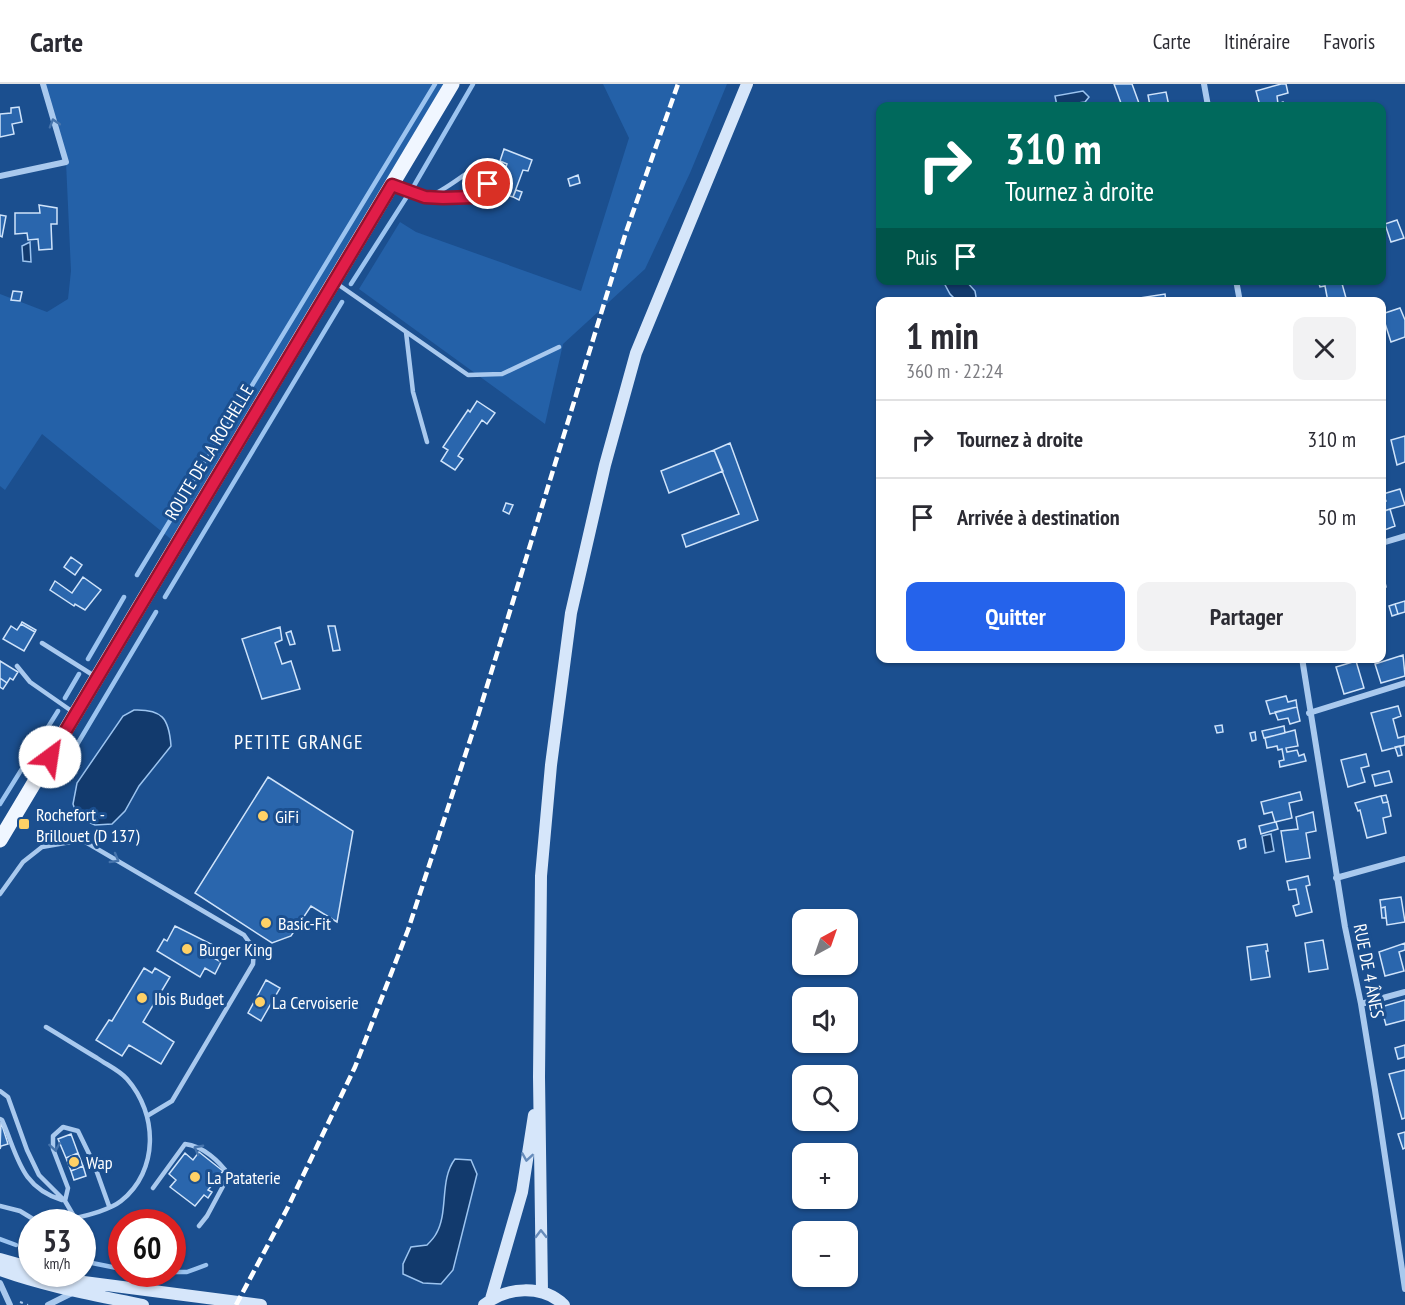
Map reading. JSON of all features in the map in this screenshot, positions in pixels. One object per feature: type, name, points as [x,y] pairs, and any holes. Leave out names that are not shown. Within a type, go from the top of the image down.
[{"type":"main road","name":"ROUTE DE LA ROCHELLE","points":[[0,840],[452,84]]},
{"type":"main road","points":[[542,1292],[539,1078],[541,876],[551,765],[571,613],[605,465],[636,353],[747,84]]},
{"type":"main road","points":[[488,1302],[522,1191],[539,1078]]},
{"type":"main road","points":[[4,1264],[27,1280],[144,1305]]},
{"type":"main road","points":[[96,1284],[261,1305]]},
{"type":"main road","points":[[488,1302],[507,1292],[524,1290],[542,1292],[564,1305]]},
{"type":"street","points":[[0,176],[66,162],[43,84]]},
{"type":"street","points":[[1204,84],[1207,102]]},
{"type":"street","points":[[1386,542],[1405,536]]},
{"type":"street","name":"RUE DE 4 ÂNES","points":[[1303,663],[1336,878],[1361,1004],[1405,1289]]},
{"type":"street","points":[[1310,712],[1405,682]]},
{"type":"street","points":[[1336,878],[1405,859]]},
{"type":"street","points":[[1361,1004],[1405,992]]},
{"type":"street","points":[[0,1283],[10,1305]]},
{"type":"street","points":[[48,1305],[75,1291]]},
{"type":"lane","points":[[392,185],[425,197],[443,198],[474,197],[488,184],[470,171],[435,195],[425,197]]},
{"type":"lane","points":[[334,282],[468,375],[502,374],[559,347]]},
{"type":"lane","points":[[406,332],[413,392],[427,442]]},
{"type":"lane","points":[[42,643],[97,677]]},
{"type":"lane","points":[[17,666],[30,682],[76,714]]},
{"type":"lane","points":[[0,894],[23,862],[42,847],[82,840],[244,935],[254,949],[253,964],[172,1101],[147,1116]]},
{"type":"lane","points":[[46,1027],[127,1079],[141,1099],[147,1116],[151,1137],[147,1166],[140,1180],[120,1202],[96,1211]]},
{"type":"lane","points":[[0,1091],[8,1097],[27,1150],[39,1175],[65,1201],[70,1209]]},
{"type":"lane","points":[[0,1119],[25,1177],[47,1194],[65,1201]]},
{"type":"lane","points":[[65,1201],[68,1188],[53,1149],[53,1136],[63,1127],[78,1131],[94,1164],[109,1206]]},
{"type":"lane","points":[[153,1188],[185,1144],[195,1145],[222,1165],[229,1175],[207,1216],[199,1226]]},
{"type":"lane","points":[[0,1206],[18,1210]]},
{"type":"shaded area","points":[[43,84],[452,84],[177,544],[42,434],[5,490],[0,486],[0,294],[47,312],[68,299],[71,271],[66,162]]},
{"type":"shaded area","points":[[603,84],[727,84],[690,173],[645,269],[563,344],[545,424],[359,289],[400,222],[416,232],[581,291],[629,138]]},
{"type":"shaded area","points":[[1083,91],[1089,97],[1085,102],[1056,102],[1055,96]]},
{"type":"shaded area","points":[[30,242],[31,262],[23,261],[22,246]]},
{"type":"shaded area","points":[[945,285],[970,285],[975,291],[976,297],[953,297]]},
{"type":"shaded area","points":[[134,710],[151,711],[162,717],[168,728],[171,746],[139,786],[125,811],[112,824],[95,825],[78,818],[73,804],[77,783],[123,716]]},
{"type":"shaded area","points":[[1271,834],[1274,851],[1265,853],[1262,836]]},
{"type":"shaded area","points":[[455,1159],[471,1160],[477,1174],[453,1270],[441,1284],[423,1283],[403,1274],[403,1264],[411,1247],[427,1245],[436,1234],[442,1216],[447,1176]]},
{"type":"building","points":[[1114,84],[1132,84],[1139,102],[1121,102]]},
{"type":"building","points":[[1286,84],[1288,93],[1277,96],[1278,102],[1259,102],[1256,91]]},
{"type":"building","points":[[1166,92],[1168,102],[1149,102],[1148,95]]},
{"type":"building","points":[[19,107],[22,122],[12,124],[14,134],[0,137],[0,114],[11,113],[11,108]]},
{"type":"building","points":[[504,149],[532,160],[528,171],[523,170],[513,197],[497,192],[507,164],[500,161]]},
{"type":"building","points":[[578,175],[580,183],[570,186],[568,179]]},
{"type":"building","points":[[516,190],[522,192],[519,200],[513,197]]},
{"type":"building","points":[[39,205],[57,208],[57,224],[51,224],[52,249],[39,250],[38,239],[28,240],[27,233],[15,234],[15,213],[40,213]]},
{"type":"building","points":[[0,215],[6,216],[2,237],[0,236]]},
{"type":"building","points":[[1397,220],[1404,238],[1391,242],[1386,224]]},
{"type":"building","points":[[1319,285],[1342,285],[1346,297],[1327,297],[1325,286],[1320,287]]},
{"type":"building","points":[[13,291],[22,292],[20,301],[11,300]]},
{"type":"building","points":[[1165,294],[1165,297],[1146,297]]},
{"type":"building","points":[[1400,308],[1405,320],[1405,337],[1391,342],[1386,326],[1386,313]]},
{"type":"building","points":[[477,401],[495,413],[487,424],[482,420],[458,456],[463,459],[455,470],[441,461],[448,450],[443,447],[468,410],[470,412]]},
{"type":"building","points":[[1405,436],[1405,462],[1397,465],[1391,440]]},
{"type":"building","points":[[730,443],[758,520],[686,547],[682,535],[739,514],[714,450]]},
{"type":"building","points":[[714,450],[723,471],[669,493],[661,471]]},
{"type":"building","points":[[1400,489],[1405,505],[1386,510],[1386,493]]},
{"type":"building","points":[[506,503],[513,505],[509,514],[503,511]]},
{"type":"building","points":[[1390,509],[1395,526],[1386,529],[1386,510]]},
{"type":"building","points":[[71,557],[82,565],[75,575],[64,567]]},
{"type":"building","points":[[83,577],[101,590],[85,610],[75,604],[74,606],[50,590],[55,581],[72,593]]},
{"type":"building","points":[[1405,601],[1405,612],[1398,614],[1395,604]]},
{"type":"building","points":[[1395,604],[1398,614],[1392,616],[1389,606]]},
{"type":"building","points":[[22,622],[36,630],[35,632],[21,624]]},
{"type":"building","points":[[21,624],[35,632],[24,651],[3,639],[11,626],[17,630]]},
{"type":"building","points":[[328,626],[335,626],[340,650],[333,651]]},
{"type":"building","points":[[280,627],[282,640],[275,643],[282,664],[291,661],[300,689],[262,699],[242,639]]},
{"type":"building","points":[[291,631],[295,644],[290,645],[286,633]]},
{"type":"building","points":[[1403,655],[1405,676],[1381,683],[1375,664],[1386,663],[1386,660]]},
{"type":"building","points":[[0,661],[18,672],[13,680],[10,678],[7,683],[0,678]]},
{"type":"building","points":[[1357,663],[1364,688],[1344,694],[1336,667]]},
{"type":"building","points":[[0,678],[7,683],[3,689],[0,687]]},
{"type":"building","points":[[1286,696],[1288,702],[1296,700],[1297,707],[1270,714],[1266,701]]},
{"type":"building","points":[[1398,706],[1401,716],[1393,719],[1398,738],[1405,736],[1405,745],[1382,751],[1371,713]]},
{"type":"building","points":[[1297,707],[1300,721],[1290,724],[1288,718],[1278,720],[1275,712]]},
{"type":"building","points":[[1222,725],[1223,732],[1217,733],[1215,726]]},
{"type":"building","points":[[1284,726],[1285,733],[1264,738],[1262,731]]},
{"type":"building","points":[[1295,730],[1298,746],[1286,748],[1287,752],[1297,750],[1299,756],[1304,754],[1306,761],[1280,767],[1279,761],[1284,760],[1282,749],[1278,750],[1277,746],[1267,748],[1265,738]]},
{"type":"building","points":[[1255,732],[1256,740],[1252,741],[1250,733]]},
{"type":"building","points":[[1400,746],[1402,755],[1398,756],[1395,747]]},
{"type":"building","points":[[1366,754],[1369,766],[1361,768],[1365,782],[1348,787],[1341,760]]},
{"type":"building","points":[[1389,771],[1392,782],[1375,786],[1372,775]]},
{"type":"building","points":[[268,777],[353,831],[337,922],[311,906],[291,936],[272,943],[195,893]]},
{"type":"building","points":[[1300,792],[1302,800],[1289,803],[1292,818],[1275,822],[1272,812],[1264,814],[1261,802]]},
{"type":"building","points":[[1386,795],[1388,802],[1383,803],[1381,796]]},
{"type":"building","points":[[1381,796],[1383,803],[1388,802],[1391,816],[1383,818],[1386,833],[1367,838],[1360,810],[1358,811],[1355,803]]},
{"type":"building","points":[[1313,812],[1316,831],[1306,833],[1310,858],[1286,862],[1281,831],[1298,829],[1296,817]]},
{"type":"building","points":[[1276,822],[1278,829],[1261,834],[1259,826]]},
{"type":"building","points":[[1245,839],[1246,847],[1240,849],[1238,841]]},
{"type":"building","points":[[1308,876],[1310,885],[1306,886],[1312,912],[1296,916],[1293,906],[1299,904],[1296,889],[1289,890],[1287,881]]},
{"type":"building","points":[[1401,897],[1405,922],[1387,925],[1385,907],[1381,908],[1380,900]]},
{"type":"building","points":[[1385,907],[1386,918],[1382,918],[1381,908]]},
{"type":"building","name":"Burger King","points":[[175,926],[217,947],[212,957],[221,962],[215,974],[205,968],[200,977],[157,951],[164,939],[167,941]]},
{"type":"building","points":[[1323,940],[1328,969],[1309,972],[1305,943]]},
{"type":"building","points":[[1405,943],[1405,950],[1399,952],[1404,971],[1385,976],[1379,952]]},
{"type":"building","points":[[1267,944],[1270,977],[1251,980],[1247,947]]},
{"type":"building","name":"Ibis Budget","points":[[144,968],[152,973],[155,968],[170,977],[143,1022],[174,1042],[161,1064],[129,1045],[122,1056],[96,1040],[109,1020],[112,1021]]},
{"type":"building","points":[[266,980],[280,988],[261,1021],[248,1013]]},
{"type":"building","points":[[1405,1000],[1405,1020],[1386,1025],[1381,1007]]},
{"type":"building","points":[[1405,1045],[1405,1057],[1398,1059],[1395,1048]]},
{"type":"building","points":[[1405,1070],[1405,1118],[1402,1119],[1389,1074]]},
{"type":"building","points":[[1,1122],[8,1144],[1,1146],[0,1149]]},
{"type":"building","points":[[1405,1132],[1405,1148],[1403,1149],[1398,1134]]},
{"type":"building","points":[[71,1134],[78,1153],[66,1158],[58,1139]]},
{"type":"building","name":"La Pataterie","points":[[199,1152],[223,1171],[208,1190],[212,1192],[208,1198],[204,1195],[195,1206],[170,1187],[176,1180],[169,1174],[185,1153],[193,1160]]},
{"type":"building","name":"Wap","points":[[78,1153],[83,1166],[71,1171],[66,1158]]},
{"type":"building","points":[[83,1166],[86,1176],[74,1180],[71,1171]]},
{"type":"waterway","points":[[137,575],[435,84]]},
{"type":"waterway","points":[[351,284],[415,184],[473,84]]},
{"type":"waterway","points":[[165,597],[342,302]]},
{"type":"waterway","points":[[88,659],[124,597]]},
{"type":"waterway","points":[[78,743],[156,612]]},
{"type":"waterway","points":[[65,698],[79,674]]},
{"type":"waterway","points":[[0,804],[58,711]]},
{"type":"waterway","points":[[0,1239],[16,1245]]},
{"type":"waterway","points":[[96,1264],[108,1266]]},
{"type":"waterway","points":[[186,1272],[206,1265]]},
{"type":"railway","points":[[236,1305],[287,1209],[355,1067],[408,930],[476,722],[626,232],[678,84]]},
{"type":"place","name":"GiFi","points":[[263,816]]},
{"type":"place","name":"Rochefort - Brillouet (D 137)","points":[[24,824]]},
{"type":"place","name":"Basic-Fit","points":[[266,923]]},
{"type":"place","name":"Burger King","points":[[187,949]]},
{"type":"place","name":"Ibis Budget","points":[[142,998]]},
{"type":"place","name":"La Cervoiserie","points":[[260,1002]]},
{"type":"place","name":"Wap","points":[[74,1162]]},
{"type":"place","name":"La Pataterie","points":[[195,1177]]},
{"type":"district","name":"PETITE GRANGE","points":[[299,742]]},
{"type":"route","points":[[50,757],[392,185],[425,197],[443,198],[474,197],[488,184]]}]
